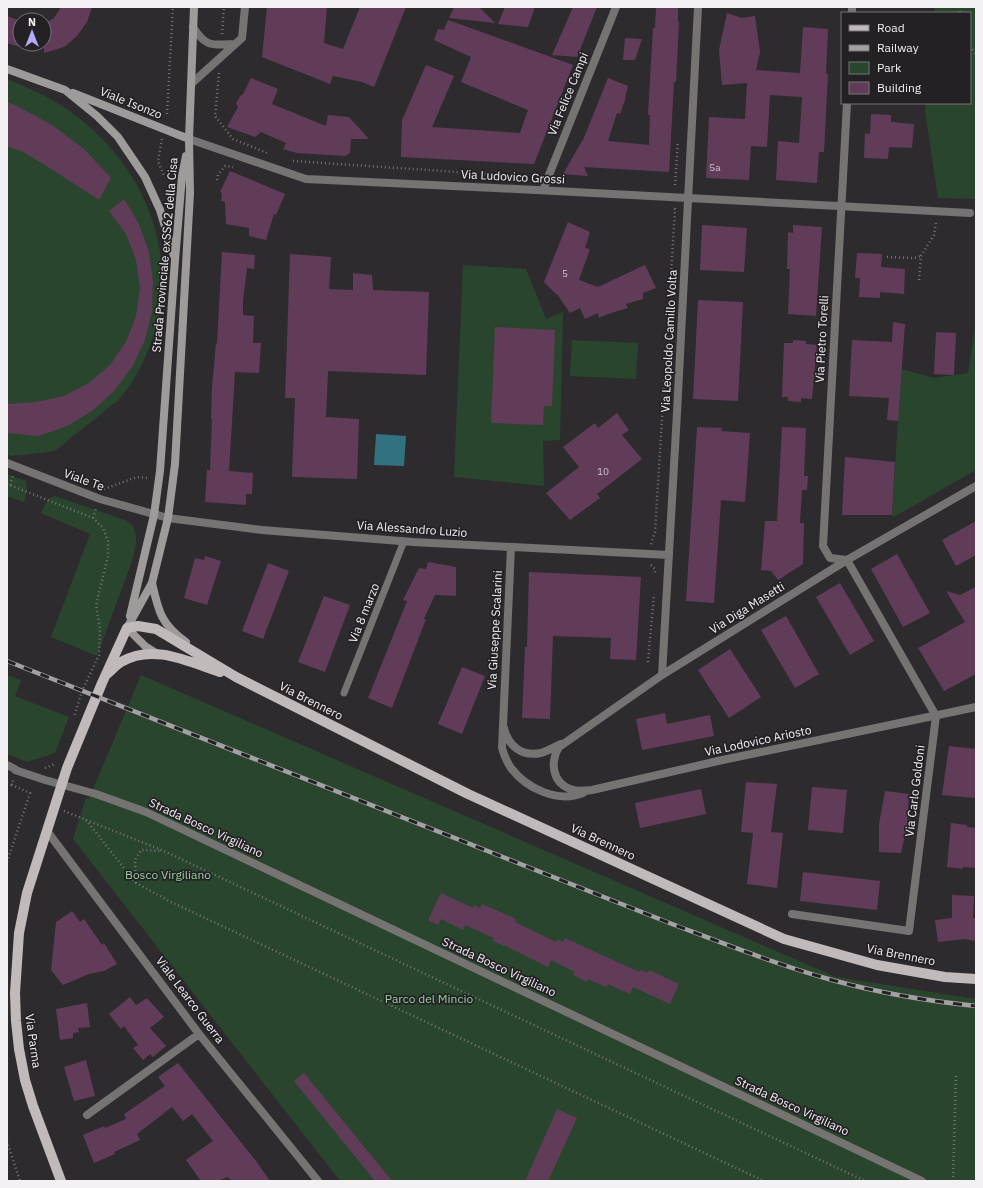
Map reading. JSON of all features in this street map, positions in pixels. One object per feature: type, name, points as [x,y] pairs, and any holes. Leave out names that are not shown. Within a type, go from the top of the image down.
[{"type":"main road","points":[[190,139],[194,7]]},
{"type":"main road","name":"Viale Isonzo","points":[[7,69],[190,139]]},
{"type":"main road","name":"Viale Isonzo","points":[[65,90],[97,116],[118,137],[145,177],[160,210],[175,260]]},
{"type":"main road","name":"Strada Provinciale exSS62 della Cisa","points":[[127,628],[154,515],[159,479],[182,176],[190,139]]},
{"type":"main road","name":"Strada Provinciale exSS62 della Cisa","points":[[127,628],[152,583],[168,518],[175,464],[190,192],[190,139]]},
{"type":"main road","name":"Via Brennero","points":[[152,583],[160,614],[165,623],[174,633],[236,677]]},
{"type":"main road","name":"Via Brennero","points":[[127,628],[138,626],[156,629],[236,677],[468,794],[784,939],[877,965],[944,977],[976,979]]},
{"type":"main road","name":"Via Brennero","points":[[127,628],[145,646],[156,653],[236,677]]},
{"type":"main road","name":"Via Parma","points":[[61,1181],[33,1106],[25,1080],[19,1049],[15,993],[19,933],[27,893],[62,784],[104,677],[127,628]]},
{"type":"main road","name":"Via Brennero","points":[[104,677],[121,662],[137,655],[156,653]]},
{"type":"street","points":[[191,84],[242,38],[245,7]]},
{"type":"street","name":"Via Felice Campi","points":[[543,190],[616,7]]},
{"type":"street","name":"Via Leopoldo Camillo Volta","points":[[662,675],[698,7]]},
{"type":"street","points":[[193,27],[198,36],[208,44],[235,44]]},
{"type":"street","name":"Via Pietro Torelli","points":[[847,104],[823,546],[830,558],[847,560]]},
{"type":"street","name":"Via Ludovico Grossi","points":[[190,139],[306,179],[970,213]]},
{"type":"street","name":"Viale Te","points":[[7,463],[100,499],[154,515]]},
{"type":"street","name":"Via Diga Masetti","points":[[554,771],[553,763],[555,754],[560,747],[662,675],[847,560],[976,486]]},
{"type":"street","name":"Via Alessandro Luzio","points":[[154,515],[262,530],[404,541],[669,555]]},
{"type":"street","name":"Via Giuseppe Scalarini","points":[[503,713],[511,547]]},
{"type":"street","points":[[847,560],[936,716]]},
{"type":"street","name":"Via Lodovico Ariosto","points":[[554,771],[557,779],[570,789],[578,791],[592,790],[976,707]]},
{"type":"street","points":[[503,713],[504,730],[507,739],[514,747],[522,752],[532,754],[542,753],[566,742]]},
{"type":"street","points":[[503,713],[502,748],[512,768],[527,784],[558,796],[569,797],[592,790]]},
{"type":"street","name":"Via Carlo Goldoni","points":[[792,914],[909,931],[936,716]]},
{"type":"street","name":"Strada Bosco Virgiliano","points":[[7,765],[15,770],[96,794],[146,812],[922,1181]]},
{"type":"street","name":"Viale Learco Guerra","points":[[47,831],[199,1034],[318,1181]]},
{"type":"street","points":[[87,1115],[199,1034]]},
{"type":"lane","name":"Via 8 marzo","points":[[344,693],[404,541]]},
{"type":"path","points":[[167,114],[173,7]]},
{"type":"path","points":[[221,45],[224,7]]},
{"type":"path","points":[[220,58],[215,116],[232,139],[271,154]]},
{"type":"path","points":[[162,137],[158,161],[164,176]]},
{"type":"path","points":[[290,161],[524,177]]},
{"type":"path","points":[[217,180],[218,175],[224,166],[236,168]]},
{"type":"path","points":[[655,576],[655,568],[649,564],[651,542],[654,539],[655,532],[675,209],[666,208],[668,185],[689,186]]},
{"type":"path","points":[[919,280],[921,256],[934,236],[936,211]]},
{"type":"path","points":[[887,257],[914,258],[921,256]]},
{"type":"path","points":[[104,489],[137,476],[159,479]]},
{"type":"path","points":[[7,484],[93,518],[103,528],[108,542],[108,556],[96,604],[100,629],[98,654],[82,691],[72,721]]},
{"type":"path","points":[[648,662],[654,591]]},
{"type":"path","points":[[42,768],[48,768],[55,764],[59,758]]},
{"type":"path","points":[[12,785],[15,770]]},
{"type":"path","points":[[7,783],[30,793],[7,862]]},
{"type":"path","points":[[54,807],[164,851],[865,1181]]},
{"type":"path","points":[[85,820],[136,883],[169,901],[764,1181]]},
{"type":"path","points":[[136,883],[135,860],[141,850],[164,851]]},
{"type":"path","points":[[953,1181],[956,1074]]},
{"type":"path","points":[[7,1141],[20,1181]]},
{"type":"green space","points":[[935,7],[976,7],[976,199],[938,198],[925,111],[926,104],[971,104],[971,12],[934,12]]},
{"type":"green space","points":[[7,79],[56,102],[82,121],[105,142],[125,166],[141,193],[153,221],[160,251],[162,282],[159,314],[149,349],[132,383],[125,392],[115,403],[56,450],[11,456],[7,454]]},
{"type":"green space","points":[[463,265],[526,269],[546,319],[563,312],[560,440],[543,441],[544,486],[454,477]]},
{"type":"green space","points":[[976,321],[976,470],[892,518],[901,369],[934,378],[968,373]]},
{"type":"green space","points":[[572,340],[638,343],[636,379],[570,376]]},
{"type":"green space","points":[[7,474],[26,481],[27,491],[24,502],[7,496]]},
{"type":"green space","points":[[55,496],[125,520],[133,526],[136,535],[136,544],[132,561],[97,656],[51,637],[90,534],[41,513],[48,499]]},
{"type":"green space","points":[[7,675],[21,680],[15,696],[69,717],[55,753],[27,762],[7,754]]},
{"type":"green space","name":"Parco del Mincio","points":[[141,675],[836,977],[976,999],[976,1181],[340,1181],[73,839],[86,798],[89,799]]},
{"type":"water","points":[[376,434],[406,436],[404,466],[374,465]]},
{"type":"building","points":[[61,7],[92,7],[87,22],[77,36],[64,47],[52,51],[52,19]]},
{"type":"building","points":[[267,7],[327,7],[324,43],[343,49],[360,7],[406,7],[374,87],[362,82],[333,76],[330,84],[262,57]]},
{"type":"building","points":[[454,7],[479,7],[495,23],[449,18]]},
{"type":"building","points":[[505,7],[535,7],[528,27],[498,24]]},
{"type":"building","points":[[573,7],[597,7],[577,57],[552,55]]},
{"type":"building","points":[[656,7],[678,7],[679,22],[676,82],[674,82],[669,172],[584,167],[588,176],[563,174],[583,140],[608,78],[628,86],[620,114],[617,113],[608,141],[649,145],[650,115],[648,115],[653,28],[655,28]]},
{"type":"building","points":[[727,13],[742,18],[755,16],[760,52],[756,70],[800,73],[803,27],[828,29],[826,74],[828,74],[824,152],[819,152],[817,183],[776,180],[778,141],[799,143],[802,97],[770,95],[767,147],[751,146],[749,180],[706,178],[709,117],[745,119],[747,83],[722,85],[719,50]]},
{"type":"building","points":[[7,16],[12,18],[12,45],[7,43]]},
{"type":"building","points":[[448,20],[573,65],[534,164],[401,157],[402,120],[426,65],[454,76],[432,127],[520,133],[528,110],[461,82],[471,57],[434,40],[438,29],[444,30]]},
{"type":"building","points":[[625,38],[642,39],[635,60],[623,60]]},
{"type":"building","points":[[251,78],[278,89],[272,104],[326,126],[328,115],[349,117],[369,139],[351,139],[350,153],[345,156],[297,153],[283,149],[286,143],[261,132],[255,137],[227,127],[238,107],[236,103],[243,94]]},
{"type":"building","points":[[7,102],[52,125],[84,149],[111,178],[99,200],[23,152],[7,146]]},
{"type":"building","points":[[871,114],[891,115],[891,122],[914,124],[912,148],[889,147],[888,159],[864,158],[865,133],[870,134]]},
{"type":"building","points":[[230,171],[285,194],[276,215],[274,214],[266,240],[249,236],[249,228],[226,224],[225,202],[221,201],[222,193],[220,192]]},
{"type":"building","points":[[124,199],[139,224],[149,252],[153,281],[152,311],[145,340],[132,367],[114,391],[92,411],[67,426],[39,436],[7,433],[7,404],[36,402],[64,396],[89,383],[110,365],[126,342],[136,316],[140,288],[136,260],[126,234],[109,211]]},
{"type":"building","points":[[568,222],[590,232],[585,248],[590,249],[579,280],[598,287],[645,265],[656,288],[643,293],[643,299],[626,304],[628,308],[599,318],[598,313],[585,319],[580,308],[570,313],[557,294],[544,282]]},
{"type":"building","points":[[702,225],[747,228],[744,272],[700,270]]},
{"type":"building","points":[[793,225],[822,227],[816,316],[788,314],[790,269],[787,269],[788,232],[793,233]]},
{"type":"building","points":[[222,252],[255,255],[254,269],[247,268],[243,300],[243,315],[254,316],[253,343],[261,343],[259,373],[235,372],[229,471],[253,473],[252,494],[246,494],[246,505],[205,502],[207,470],[210,470],[212,387],[216,343],[217,344]]},
{"type":"building","points":[[857,253],[882,254],[881,267],[905,269],[904,294],[880,292],[880,298],[859,297],[860,278],[855,278]]},
{"type":"building","points":[[290,254],[331,257],[329,289],[353,290],[353,273],[372,275],[373,290],[429,292],[426,375],[328,371],[326,417],[359,419],[357,479],[292,477],[295,398],[285,398]]},
{"type":"building","points":[[698,300],[743,302],[738,401],[693,399]]},
{"type":"building","points":[[893,322],[905,324],[898,421],[887,420],[889,398],[849,396],[852,340],[892,342]]},
{"type":"building","points":[[495,327],[555,330],[552,406],[544,406],[543,425],[491,423]]},
{"type":"building","points":[[936,332],[956,333],[954,375],[934,374]]},
{"type":"building","points":[[793,340],[806,341],[806,344],[817,345],[812,399],[801,398],[801,402],[788,401],[788,397],[782,397],[784,343],[793,343]]},
{"type":"building","points":[[617,413],[629,430],[622,435],[642,459],[597,494],[600,498],[570,520],[546,493],[579,467],[563,447],[595,423],[598,428]]},
{"type":"building","points":[[697,427],[722,428],[721,431],[750,433],[745,502],[721,500],[714,603],[686,601]]},
{"type":"building","points":[[782,427],[806,428],[804,476],[808,476],[807,490],[802,490],[800,523],[804,523],[803,564],[778,580],[771,571],[761,570],[765,521],[777,521]]},
{"type":"building","points":[[845,457],[895,462],[892,515],[842,515]]},
{"type":"building","points":[[976,521],[976,555],[956,566],[942,540]]},
{"type":"building","points":[[897,554],[930,613],[903,627],[871,569]]},
{"type":"building","points":[[205,556],[221,561],[207,605],[184,598],[195,558],[204,560]]},
{"type":"building","points":[[428,562],[456,567],[456,596],[435,595],[424,619],[426,619],[392,708],[368,698],[407,601],[403,600],[419,568],[426,569]]},
{"type":"building","points":[[268,563],[289,571],[263,639],[242,631]]},
{"type":"building","points":[[529,572],[641,577],[636,660],[610,659],[611,638],[553,636],[550,719],[522,718],[525,647],[527,647]]},
{"type":"building","points":[[840,583],[874,641],[850,655],[816,597]]},
{"type":"building","points":[[976,587],[976,674],[944,691],[918,648],[965,622],[946,591],[960,595]]},
{"type":"building","points":[[324,596],[350,605],[325,672],[298,662]]},
{"type":"building","points":[[786,616],[819,674],[795,688],[761,630]]},
{"type":"building","points":[[730,649],[761,697],[729,718],[698,670]]},
{"type":"building","points":[[462,667],[485,676],[462,734],[438,724]]},
{"type":"building","points":[[665,713],[667,724],[710,715],[714,736],[642,750],[636,719]]},
{"type":"building","points":[[949,746],[976,749],[975,798],[942,795]]},
{"type":"building","points":[[746,782],[777,784],[771,832],[783,833],[777,888],[747,884],[753,833],[741,832]]},
{"type":"building","points":[[812,787],[847,790],[843,833],[808,830]]},
{"type":"building","points":[[701,789],[706,814],[640,828],[635,803]]},
{"type":"building","points":[[885,791],[909,794],[907,826],[901,853],[879,852],[879,824]]},
{"type":"building","points":[[951,823],[976,828],[976,868],[963,867],[963,869],[947,867]]},
{"type":"building","points":[[803,872],[880,881],[877,910],[800,901]]},
{"type":"building","points":[[441,893],[473,908],[474,905],[480,908],[482,904],[516,919],[515,922],[556,942],[558,939],[563,942],[565,938],[639,972],[641,970],[648,973],[649,970],[679,984],[670,1004],[633,987],[630,994],[608,984],[606,987],[588,979],[587,982],[573,975],[575,972],[551,960],[548,967],[493,941],[494,938],[465,925],[463,930],[441,919],[438,925],[428,920]]},
{"type":"building","points":[[952,895],[974,896],[973,918],[976,918],[976,941],[965,939],[938,942],[935,920],[952,918]]},
{"type":"building","points":[[72,911],[80,922],[84,919],[102,945],[104,943],[117,964],[104,971],[89,974],[63,985],[51,970],[56,922]]},
{"type":"building","points":[[130,997],[136,1005],[147,998],[164,1017],[150,1028],[166,1046],[153,1057],[150,1054],[143,1060],[133,1048],[138,1045],[124,1026],[121,1029],[109,1014]]},
{"type":"building","points":[[87,1003],[90,1027],[78,1028],[79,1032],[73,1033],[73,1038],[60,1040],[56,1009]]},
{"type":"building","points":[[86,1060],[95,1096],[74,1101],[64,1067]]},
{"type":"building","points":[[178,1063],[256,1161],[270,1181],[233,1181],[227,1177],[219,1181],[201,1181],[186,1160],[213,1141],[192,1114],[183,1121],[172,1107],[137,1134],[140,1140],[114,1152],[115,1154],[94,1163],[83,1135],[126,1119],[124,1114],[165,1086],[158,1077]]},
{"type":"building","points":[[304,1073],[392,1181],[375,1181],[294,1081]]},
{"type":"building","points":[[557,1109],[577,1118],[548,1181],[525,1181]]},
{"type":"railway","points":[[7,661],[672,924],[752,954],[792,968],[868,989],[940,1002],[976,1006]]},
{"type":"park label","name":"Bosco Virgiliano","points":[[168,875]]}]
